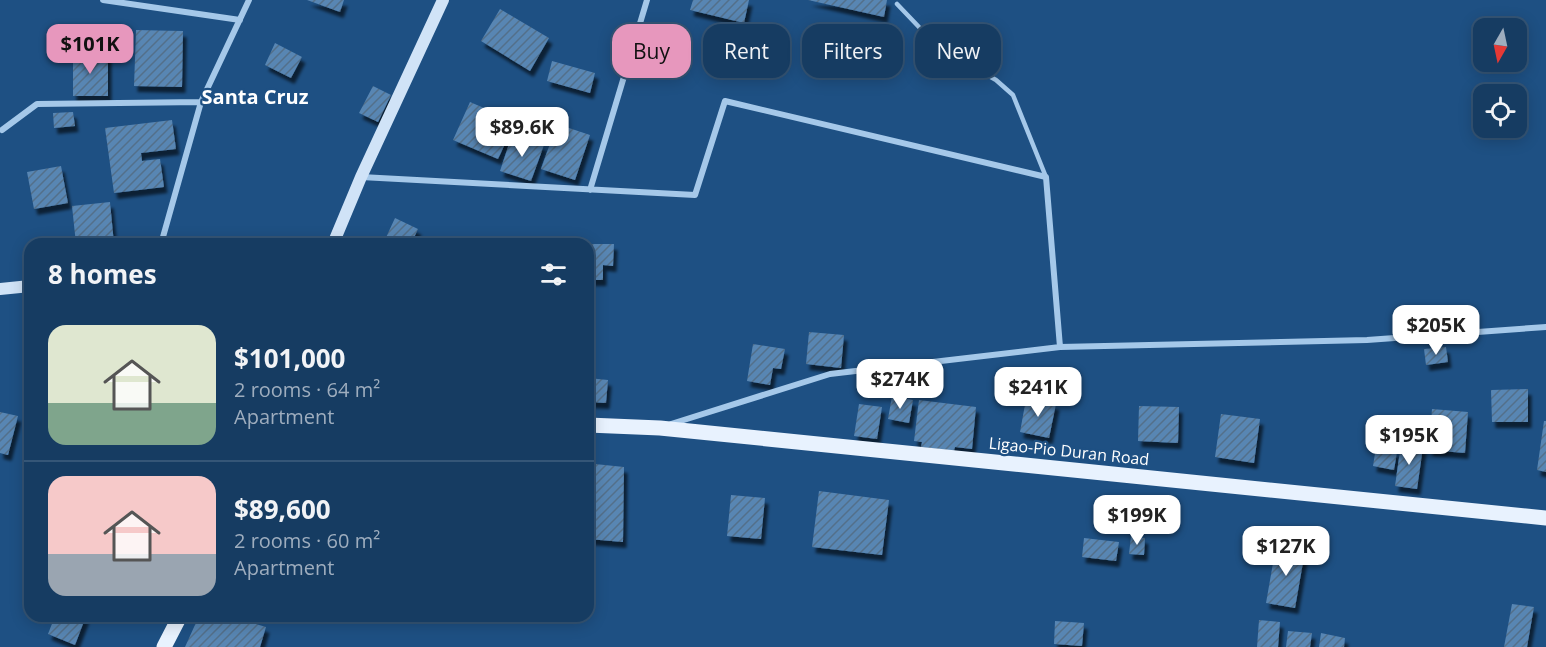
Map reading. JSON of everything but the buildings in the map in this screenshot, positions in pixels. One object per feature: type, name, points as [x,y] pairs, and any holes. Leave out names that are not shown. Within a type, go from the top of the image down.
[{"type":"main road","name":"Ligao-Pio Duran Road","points":[[594,425],[660,428],[1546,518]]},
{"type":"main road","points":[[164,647],[177,622]]},
{"type":"street","points":[[103,0],[240,20]]},
{"type":"street","points":[[163,238],[201,102],[249,0]]},
{"type":"street","points":[[336,238],[361,177],[443,0]]},
{"type":"street","points":[[591,190],[647,0]]},
{"type":"street","points":[[361,177],[695,195],[725,101],[1046,177],[1060,346]]},
{"type":"street","points":[[2,130],[37,104],[201,102]]},
{"type":"street","points":[[0,289],[24,287]]},
{"type":"street","points":[[660,428],[830,374],[1060,346],[1367,340],[1546,327]]},
{"type":"lane","points":[[897,4],[939,48],[996,80],[1013,94],[1046,177]]},
{"type":"district","name":"Santa Cruz","points":[[255,97]]}]
